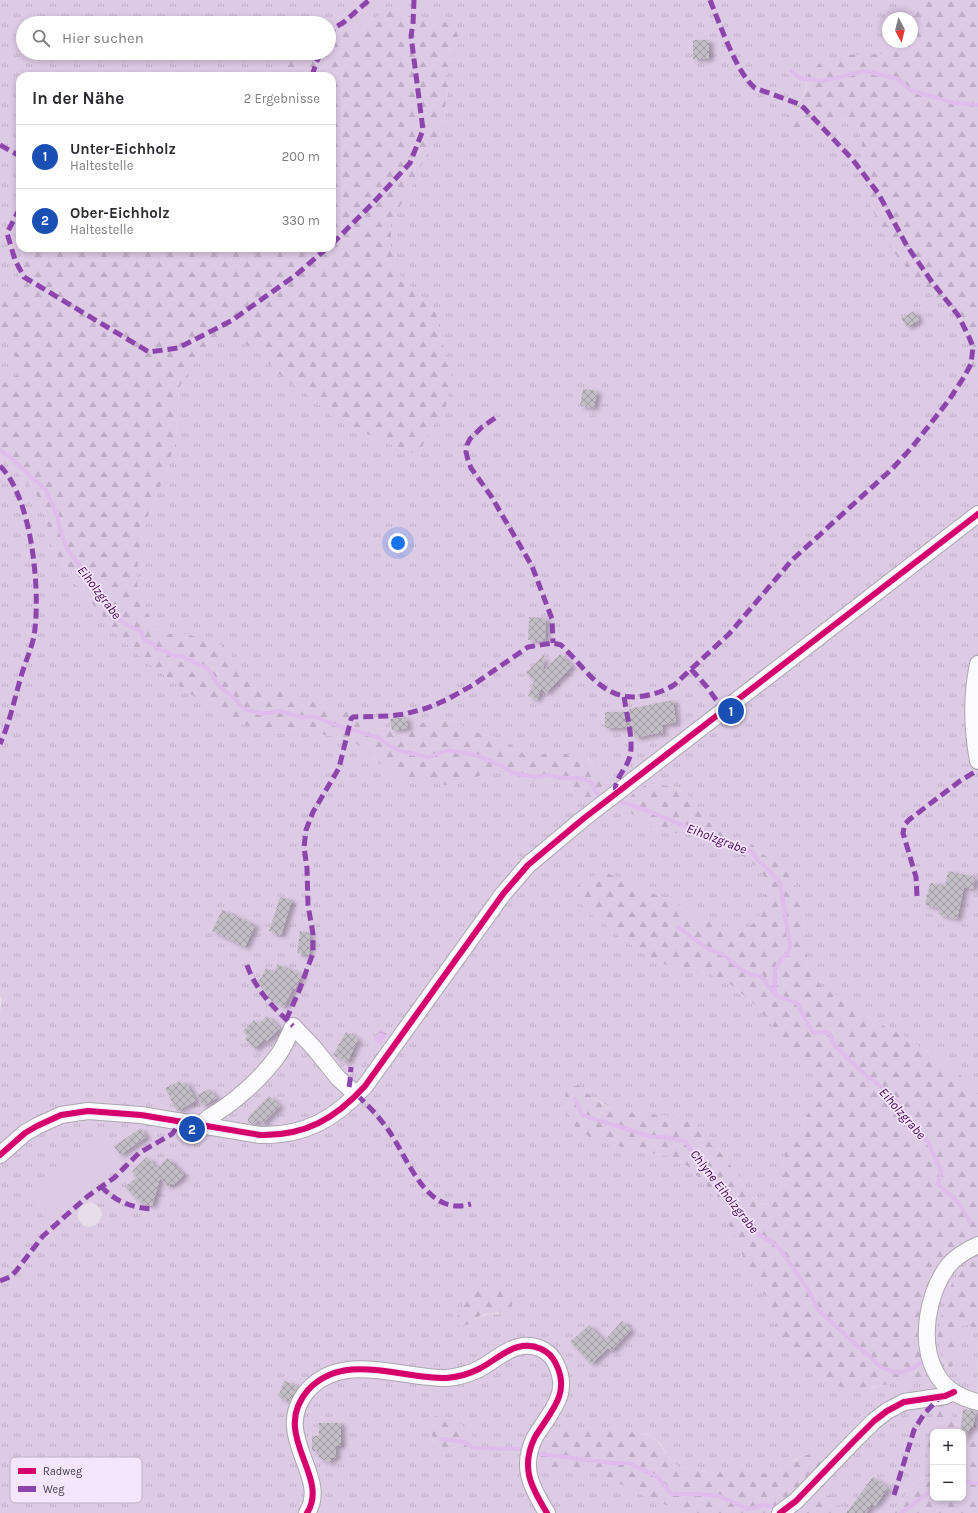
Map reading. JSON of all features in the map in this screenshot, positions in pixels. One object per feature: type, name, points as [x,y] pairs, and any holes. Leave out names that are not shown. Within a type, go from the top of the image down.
[{"type":"street","points":[[0,1155],[37,1126],[56,1117],[76,1112],[98,1111],[142,1115],[260,1135],[272,1135],[295,1132],[317,1124],[339,1111],[365,1086],[503,894],[528,865],[583,819],[978,514]]},
{"type":"street","points":[[978,664],[973,691],[972,708],[978,761]]},
{"type":"street","points":[[204,1126],[205,1121],[208,1118],[235,1100],[279,1054],[293,1026],[314,1048],[338,1078],[357,1095]]},
{"type":"street","points":[[977,1402],[961,1397],[939,1378],[932,1366],[928,1349],[928,1322],[935,1290],[949,1266],[963,1253],[978,1245]]},
{"type":"street","points":[[307,1513],[311,1503],[313,1490],[295,1434],[294,1423],[295,1414],[302,1399],[316,1383],[338,1371],[355,1368],[422,1376],[455,1377],[480,1369],[518,1347],[531,1346],[539,1348],[550,1354],[561,1373],[562,1380],[559,1399],[535,1437],[528,1459],[528,1472],[534,1492],[547,1513]]},
{"type":"street","points":[[780,1513],[796,1501],[874,1421],[887,1411],[904,1402],[945,1396],[954,1392]]},
{"type":"green space","points":[[0,0],[913,0],[908,12],[882,12],[882,48],[890,48],[885,54],[866,55],[808,75],[806,87],[802,97],[797,105],[788,114],[808,130],[819,122],[835,117],[849,120],[860,132],[868,180],[868,199],[937,300],[951,306],[969,337],[973,347],[973,355],[967,372],[978,386],[978,1095],[961,1076],[932,1055],[899,1033],[876,1022],[821,986],[808,967],[801,902],[794,882],[783,866],[759,852],[751,843],[729,838],[721,830],[707,821],[693,799],[674,786],[649,784],[626,810],[651,826],[676,833],[692,835],[747,858],[765,877],[766,887],[764,902],[757,920],[743,932],[730,934],[719,925],[697,918],[672,900],[651,893],[605,872],[590,914],[602,921],[617,935],[655,961],[682,970],[710,974],[733,986],[757,1007],[815,1076],[814,1099],[804,1123],[786,1148],[780,1196],[771,1205],[759,1203],[750,1195],[738,1175],[718,1148],[638,1114],[614,1110],[592,1097],[577,1085],[612,1145],[671,1157],[689,1167],[710,1190],[726,1218],[740,1246],[747,1273],[766,1296],[775,1320],[872,1388],[889,1383],[916,1379],[935,1290],[978,1245],[978,1258],[961,1270],[941,1355],[946,1366],[951,1367],[956,1355],[955,1345],[957,1335],[962,1325],[969,1325],[978,1332],[977,1413],[973,1424],[966,1428],[960,1427],[954,1421],[936,1418],[937,1429],[930,1429],[930,1477],[920,1479],[913,1484],[895,1510],[891,1513],[841,1513],[828,1495],[816,1493],[808,1488],[813,1454],[806,1454],[795,1459],[787,1468],[772,1475],[727,1470],[719,1473],[708,1473],[701,1470],[680,1468],[672,1462],[660,1443],[648,1434],[635,1432],[579,1430],[572,1471],[598,1472],[637,1493],[685,1513],[0,1513],[0,1012],[2,999],[0,996],[0,458],[17,472],[35,492],[45,516],[53,547],[67,573],[120,637],[144,660],[187,692],[244,725],[264,729],[304,730],[329,736],[346,737],[368,752],[380,764],[468,780],[493,771],[536,777],[547,775],[565,778],[577,798],[604,776],[589,759],[545,754],[527,756],[502,739],[481,734],[453,722],[443,720],[381,729],[373,726],[363,716],[348,711],[339,713],[332,712],[319,704],[277,690],[264,694],[255,690],[243,675],[235,660],[186,634],[167,634],[158,629],[147,612],[138,589],[136,573],[140,554],[142,530],[167,470],[176,439],[179,388],[191,364],[209,345],[234,338],[258,351],[283,378],[311,397],[334,418],[409,453],[420,452],[452,379],[436,313],[398,273],[391,249],[391,221],[409,192],[425,157],[442,130],[448,88],[445,71],[453,58],[439,18],[414,18],[400,10],[366,22],[353,31],[336,30],[336,16],[16,16],[16,60],[291,60],[284,72],[16,72],[16,252],[23,252],[24,256],[19,267],[16,285],[9,293],[0,297]],"holes":[[[122,1162],[59,1215],[46,1222],[37,1196],[68,1167]],[[90,1202],[98,1206],[102,1211],[99,1222],[89,1227],[83,1225],[77,1214],[80,1208]],[[484,1289],[498,1291],[500,1314],[482,1316],[466,1325],[464,1306],[467,1299]],[[428,1429],[471,1450],[461,1446],[453,1448],[449,1452],[436,1453],[433,1437]]]},
{"type":"green space","points":[[913,0],[978,0],[978,386],[967,372],[971,363],[973,347],[958,315],[951,306],[937,300],[900,261],[885,237],[868,199],[868,180],[860,132],[849,120],[835,117],[819,122],[808,130],[795,133],[788,127],[788,114],[799,104],[806,90],[808,75],[819,64],[842,55],[885,54],[890,48],[918,48],[918,12],[908,12]]},
{"type":"green space","points":[[400,10],[414,18],[439,18],[455,27],[459,39],[453,58],[445,71],[448,87],[442,130],[425,157],[409,192],[391,221],[391,249],[398,273],[436,313],[452,379],[446,406],[426,438],[420,452],[409,453],[334,419],[311,397],[283,378],[258,351],[234,338],[209,345],[191,364],[179,388],[176,439],[167,470],[142,530],[140,554],[136,573],[138,589],[147,612],[158,629],[167,634],[186,634],[223,646],[235,660],[243,675],[255,690],[264,694],[277,690],[319,704],[332,712],[358,712],[373,726],[381,729],[443,720],[453,722],[481,734],[502,739],[527,756],[545,754],[581,754],[595,765],[604,776],[613,796],[599,807],[577,798],[565,778],[547,775],[536,777],[493,771],[468,780],[447,785],[398,777],[380,764],[368,752],[346,737],[329,736],[304,730],[264,729],[244,725],[216,710],[187,692],[144,660],[120,637],[67,573],[53,547],[45,516],[35,492],[17,472],[0,458],[0,385],[21,373],[21,367],[0,330],[0,297],[9,293],[16,285],[19,267],[24,256],[23,252],[336,252],[336,72],[284,72],[291,60],[336,60],[336,30],[353,31],[387,11]]},
{"type":"green space","points":[[0,330],[21,366],[21,373],[0,385]]},
{"type":"green space","points":[[649,784],[673,786],[693,799],[707,821],[721,830],[729,838],[751,843],[759,852],[783,866],[794,882],[801,902],[808,967],[821,986],[876,1022],[899,1033],[932,1055],[961,1076],[978,1095],[978,1245],[969,1249],[931,1304],[934,1371],[916,1379],[856,1390],[833,1385],[804,1368],[783,1347],[766,1296],[747,1273],[740,1246],[710,1190],[689,1167],[671,1157],[612,1145],[593,1139],[576,1128],[564,1109],[566,1090],[578,1085],[600,1103],[616,1110],[669,1116],[688,1120],[699,1128],[716,1147],[737,1174],[746,1190],[752,1197],[759,1203],[771,1205],[780,1196],[786,1148],[804,1123],[814,1099],[814,1075],[757,1007],[733,986],[710,974],[682,970],[655,961],[617,935],[602,921],[590,914],[580,903],[577,888],[587,878],[605,872],[651,893],[672,900],[697,918],[719,925],[730,934],[743,932],[757,920],[764,902],[766,887],[765,877],[747,858],[692,835],[676,833],[651,826],[626,810],[624,803],[639,788]]},
{"type":"green space","points":[[101,1137],[122,1162],[59,1215],[46,1223],[37,1196]]},
{"type":"green space","points":[[978,1258],[978,1332],[969,1325],[962,1326],[957,1340],[955,1363],[951,1367],[947,1366],[942,1357],[938,1343],[938,1332],[944,1306],[956,1277],[962,1269]]},
{"type":"green space","points":[[505,1288],[511,1290],[514,1294],[513,1302],[506,1311],[478,1317],[467,1325],[459,1327],[456,1320],[466,1300],[473,1291],[483,1289],[496,1291]]},
{"type":"green space","points":[[978,1393],[978,1513],[891,1513],[895,1510],[913,1484],[919,1480],[930,1478],[930,1501],[966,1501],[966,1429],[937,1429],[936,1418],[937,1412],[943,1409],[951,1410],[955,1422],[961,1428],[964,1428],[968,1427],[973,1422],[977,1415]]},
{"type":"green space","points":[[440,1416],[454,1420],[468,1430],[476,1443],[476,1448],[471,1450],[455,1447],[445,1455],[436,1453],[433,1437],[428,1429],[428,1423],[433,1417]]},
{"type":"green space","points":[[579,1430],[615,1430],[648,1435],[658,1442],[674,1464],[681,1468],[700,1470],[706,1473],[732,1470],[771,1475],[781,1471],[805,1455],[811,1454],[818,1456],[825,1462],[808,1488],[833,1498],[839,1506],[841,1513],[685,1513],[637,1493],[598,1472],[542,1472],[531,1470],[528,1459],[546,1434]]},
{"type":"green space","points":[[930,1441],[930,1462],[927,1452]]},
{"type":"water","points":[[380,1030],[387,1034],[381,1045],[374,1040]]},
{"type":"building","points":[[693,40],[709,40],[709,59],[693,59]]},
{"type":"building","points":[[914,311],[919,320],[907,327],[901,318]]},
{"type":"building","points":[[583,389],[597,391],[594,408],[580,406]]},
{"type":"building","points":[[529,617],[546,618],[545,641],[528,640]]},
{"type":"building","points":[[560,654],[572,666],[546,693],[541,688],[537,700],[528,696],[534,681],[526,673],[544,655],[543,671]]},
{"type":"building","points":[[673,700],[676,722],[662,725],[663,732],[635,738],[633,728],[605,728],[605,712],[630,712],[629,709]]},
{"type":"building","points":[[406,717],[408,728],[392,730],[390,719]]},
{"type":"building","points":[[948,871],[975,877],[973,889],[964,887],[957,919],[938,914],[940,908],[925,905],[930,883],[945,886]]},
{"type":"building","points":[[280,897],[292,900],[281,935],[269,931]]},
{"type":"building","points":[[222,910],[255,925],[245,947],[212,931]]},
{"type":"building","points":[[300,931],[310,933],[309,955],[297,953]]},
{"type":"building","points":[[278,964],[302,975],[295,989],[293,988],[284,1007],[267,998],[269,993],[262,989],[258,983],[266,968],[274,972]]},
{"type":"building","points":[[267,1016],[280,1028],[267,1041],[265,1039],[255,1049],[245,1039],[248,1036],[243,1031],[254,1020],[259,1024]]},
{"type":"building","points":[[346,1032],[358,1039],[347,1063],[333,1055]]},
{"type":"building","points":[[180,1081],[181,1084],[186,1082],[196,1101],[177,1111],[165,1088]]},
{"type":"building","points":[[209,1089],[217,1098],[202,1106],[197,1095]]},
{"type":"building","points":[[269,1096],[280,1106],[262,1124],[259,1120],[254,1124],[248,1123],[248,1117]]},
{"type":"building","points":[[141,1128],[146,1137],[120,1155],[114,1146]]},
{"type":"building","points":[[147,1157],[157,1168],[167,1158],[184,1175],[173,1185],[171,1183],[168,1187],[160,1178],[152,1206],[138,1201],[125,1187],[137,1177],[132,1171]]},
{"type":"building","points":[[622,1321],[631,1330],[611,1351],[608,1348],[591,1364],[570,1342],[589,1325],[604,1341]]},
{"type":"building","points":[[284,1381],[298,1386],[290,1402],[278,1397]]},
{"type":"building","points":[[963,1409],[976,1411],[973,1428],[970,1428],[966,1435],[966,1429],[960,1429]]},
{"type":"building","points":[[319,1423],[341,1423],[341,1446],[336,1446],[336,1458],[331,1458],[331,1463],[319,1458],[319,1451],[312,1451],[312,1436],[319,1436]]},
{"type":"building","points":[[873,1477],[888,1488],[875,1506],[872,1504],[866,1513],[846,1513]]},
{"type":"waterway","points":[[791,71],[800,78],[823,81],[865,71],[898,79],[910,90],[955,103],[978,105]]},
{"type":"waterway","name":"Eiholzgrabe","points":[[0,450],[45,489],[58,517],[59,526],[67,549],[84,571],[91,577],[95,586],[108,599],[119,619],[128,626],[141,631],[144,640],[154,644],[156,649],[166,651],[172,656],[181,656],[207,668],[221,688],[230,694],[244,709],[262,714],[279,711],[302,717],[312,716],[344,728]]},
{"type":"waterway","name":"Eiholzgrabe","points":[[351,729],[380,738],[390,746],[400,751],[429,757],[447,750],[476,755],[502,766],[513,773],[536,777],[547,775],[588,780],[593,784],[595,791],[600,797]]},
{"type":"waterway","name":"Eiholzgrabe","points":[[622,802],[651,812],[720,841],[753,852],[757,859],[780,882],[790,946],[787,955],[782,957],[775,970],[775,995],[797,1003],[813,1033],[828,1032],[836,1047],[863,1073],[887,1091],[928,1142],[941,1171],[938,1184],[958,1202],[970,1222]]},
{"type":"waterway","name":"Eiholzgrabe","points":[[678,927],[708,949],[722,954],[746,973],[762,977],[775,995]]},
{"type":"waterway","name":"Chlyne Eiholzgrabe","points":[[575,1099],[582,1115],[652,1137],[664,1137],[685,1141],[702,1165],[723,1186],[759,1235],[772,1242],[780,1249],[807,1288],[819,1311],[882,1368],[900,1373],[923,1362]]},
{"type":"waterway","points":[[442,1439],[464,1442],[474,1448],[520,1449]]},
{"type":"waterway","points":[[533,1453],[611,1463],[629,1463],[658,1477],[671,1494],[701,1494],[719,1496],[748,1509],[765,1505],[779,1509]]},
{"type":"waterway","points":[[966,1482],[978,1483]]},
{"type":"waterway","points":[[901,1513],[930,1491]]},
{"type":"marked path","points":[[336,27],[344,22],[369,0]]},
{"type":"marked path","points":[[336,240],[410,163],[423,130],[411,36],[414,0]]},
{"type":"marked path","points":[[286,1020],[299,991],[313,953],[313,934],[308,905],[307,868],[304,847],[306,830],[313,812],[339,768],[351,719],[353,717],[389,716],[405,714],[427,708],[446,700],[473,685],[528,647],[553,643],[561,645],[597,682],[617,694],[630,697],[644,696],[667,689],[674,685],[729,634],[792,560],[892,469],[913,446],[949,400],[971,364],[973,347],[958,315],[932,282],[907,246],[878,193],[853,160],[804,108],[799,104],[755,88],[748,81],[735,60],[710,0]]},
{"type":"marked path","points":[[313,72],[318,60]]},
{"type":"marked path","points":[[0,145],[16,154]]},
{"type":"marked path","points":[[16,216],[7,233],[15,260],[24,277],[149,352],[178,348],[231,321],[296,275],[322,252]]},
{"type":"marked path","points":[[495,418],[482,427],[470,439],[466,452],[468,460],[471,468],[491,496],[532,566],[552,619],[553,643]]},
{"type":"marked path","points":[[0,466],[11,480],[26,519],[31,542],[36,589],[35,628],[33,641],[0,744]]},
{"type":"marked path","points":[[691,669],[707,687],[724,711]]},
{"type":"marked path","points":[[616,793],[616,784],[628,761],[631,749],[624,696]]},
{"type":"marked path","points":[[917,896],[916,877],[903,833],[905,824],[960,781],[978,770]]},
{"type":"marked path","points":[[247,965],[260,991],[272,1006],[293,1026]]},
{"type":"marked path","points":[[349,1087],[351,1067]]},
{"type":"marked path","points":[[357,1095],[386,1126],[417,1178],[435,1198],[446,1204],[459,1206],[471,1204]]},
{"type":"marked path","points":[[0,1281],[10,1277],[43,1236],[88,1196],[114,1178],[139,1153],[172,1134],[177,1127],[178,1120]]},
{"type":"marked path","points":[[101,1186],[106,1192],[131,1206],[153,1209]]},
{"type":"marked path","points":[[894,1495],[914,1430],[924,1414],[940,1397]]},
{"type":"cycle path","points":[[0,1155],[25,1133],[37,1126],[61,1115],[88,1111],[141,1115],[260,1135],[276,1135],[305,1129],[330,1116],[354,1098],[365,1086],[503,894],[528,865],[583,819],[978,514]]},
{"type":"cycle path","points":[[307,1513],[312,1499],[312,1484],[297,1439],[295,1423],[298,1407],[308,1390],[322,1378],[338,1372],[356,1369],[451,1378],[479,1369],[503,1354],[518,1347],[524,1346],[535,1347],[546,1351],[556,1364],[560,1375],[561,1385],[557,1402],[535,1437],[528,1458],[529,1476],[532,1485],[547,1513]]},
{"type":"cycle path","points":[[780,1513],[796,1501],[874,1421],[887,1411],[904,1402],[945,1396],[954,1392]]},
{"type":"place","name":"Unter-Eichholz","points":[[731,711]]},
{"type":"place","name":"Ober-Eichholz","points":[[192,1129]]}]
